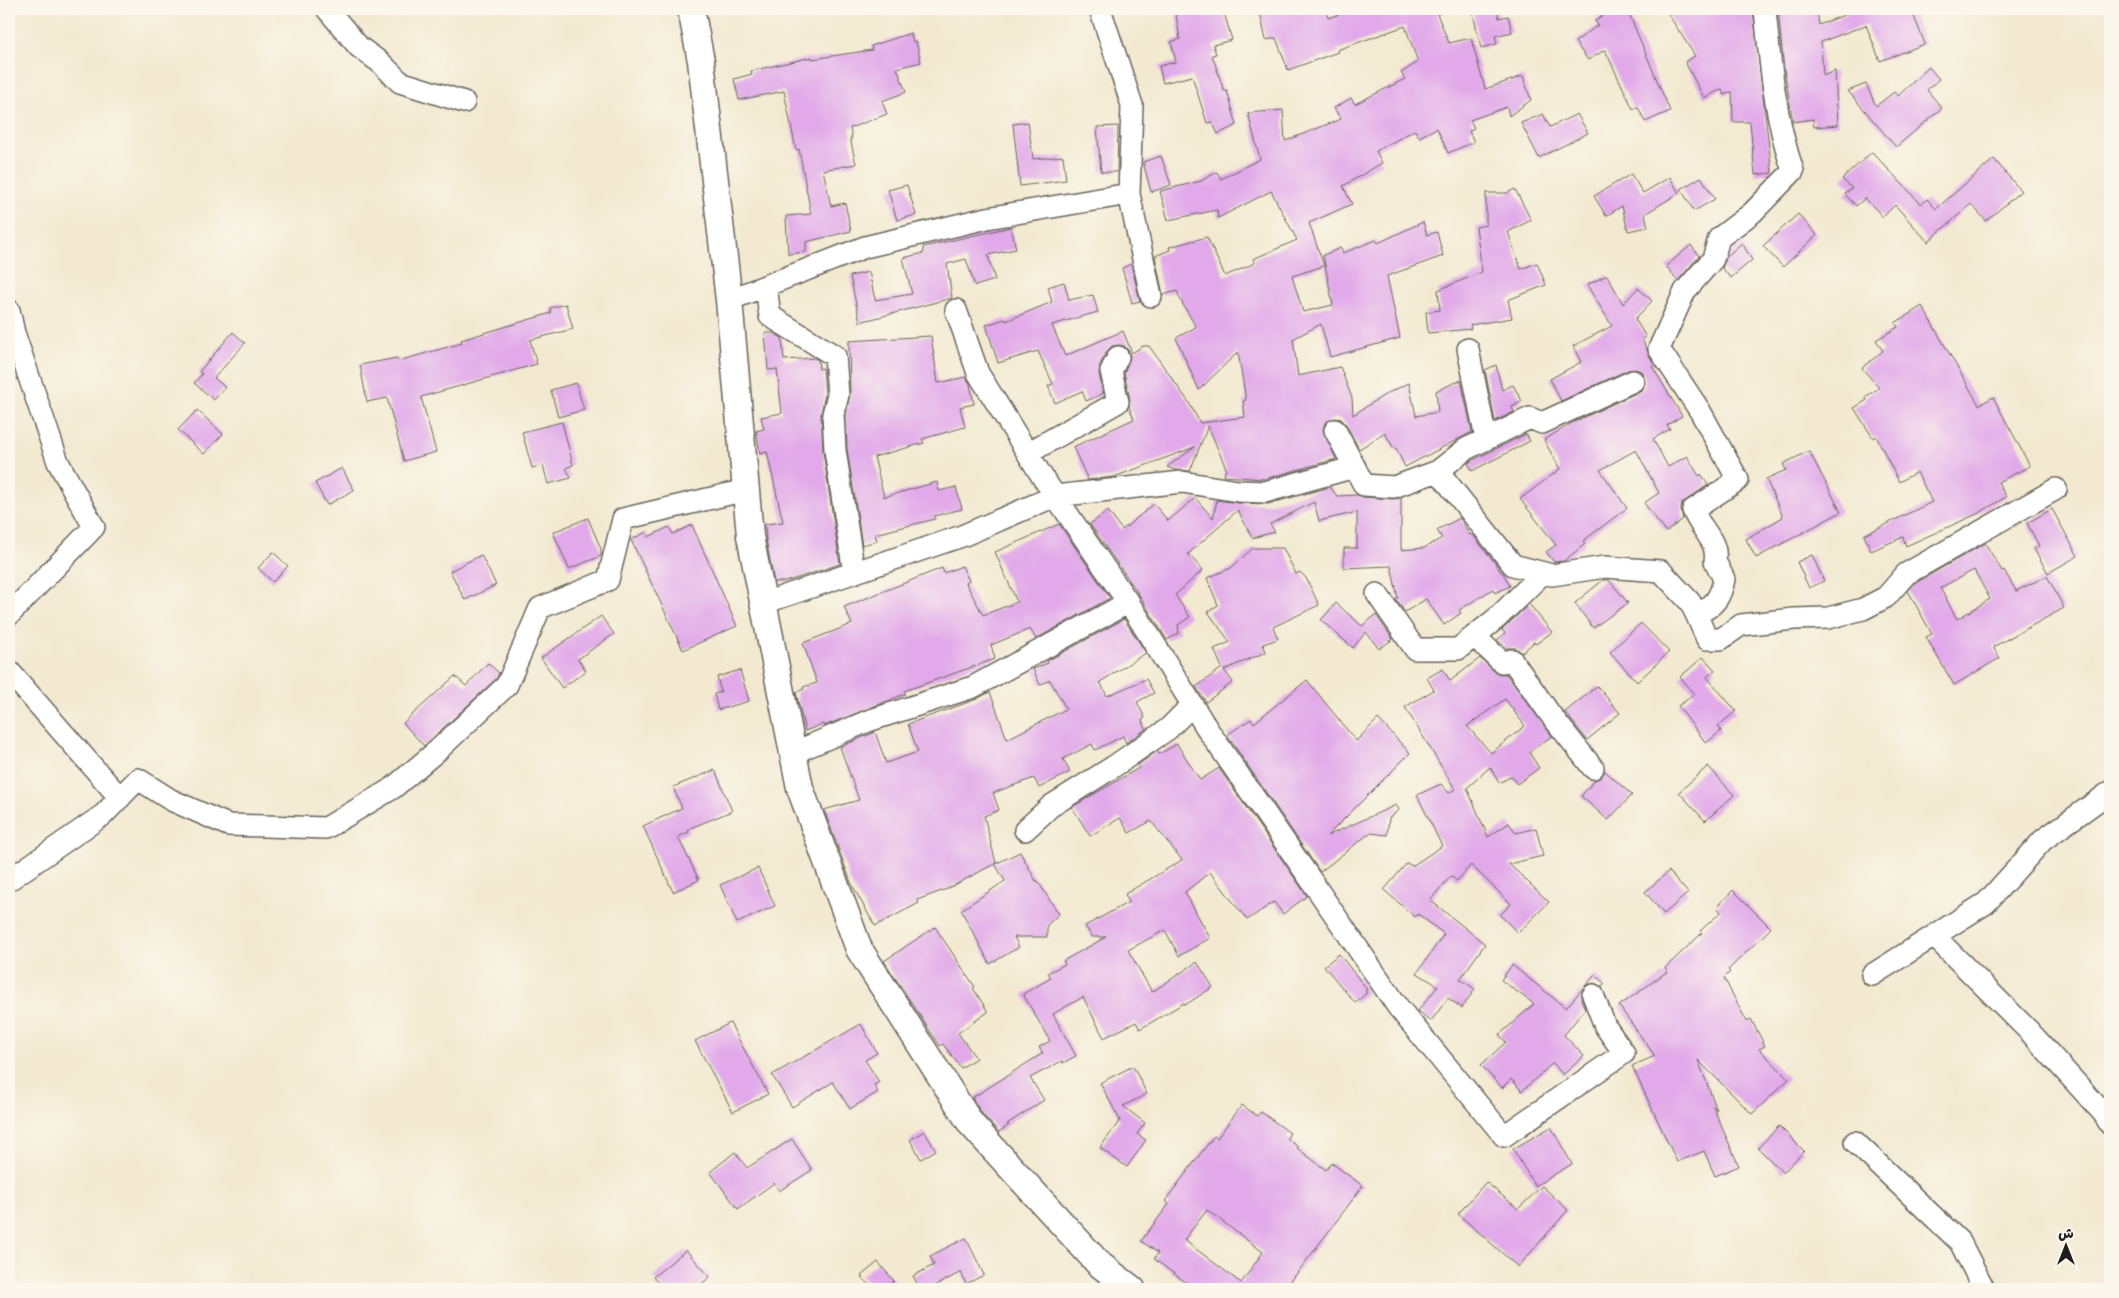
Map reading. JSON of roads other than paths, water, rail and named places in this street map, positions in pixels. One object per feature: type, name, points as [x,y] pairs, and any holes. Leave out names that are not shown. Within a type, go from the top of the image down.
[{"type":"street","points":[[327,9],[360,47],[400,82],[464,102]]},
{"type":"street","points":[[691,9],[701,61],[729,300],[750,536],[800,788],[858,949],[971,1124],[1099,1264],[1132,1289]]},
{"type":"street","points":[[1100,9],[1132,105],[1129,194],[1151,296]]},
{"type":"street","points":[[1696,614],[1709,609],[1721,593],[1724,579],[1715,562],[1716,554],[1706,530],[1693,510],[1738,480],[1700,411],[1659,349],[1685,292],[1713,259],[1719,238],[1752,213],[1793,171],[1780,125],[1772,79],[1765,9]]},
{"type":"street","points":[[729,300],[865,247],[987,218],[1129,194]]},
{"type":"street","points":[[766,286],[770,316],[835,356],[838,394],[833,414],[835,450],[854,573]]},
{"type":"street","points":[[9,310],[14,333],[58,462],[94,528],[9,615]]},
{"type":"street","points":[[956,310],[978,373],[1055,496],[1129,602],[1192,706],[1398,1007],[1504,1136],[1624,1053],[1605,1026],[1593,994]]},
{"type":"street","points":[[1468,350],[1486,439]]},
{"type":"street","points":[[1028,453],[1118,402],[1111,371],[1118,357]]},
{"type":"street","points":[[1335,430],[1364,485],[1394,487],[1438,471],[1466,449],[1530,418],[1542,423],[1633,381]]},
{"type":"street","points":[[764,604],[962,536],[1055,496],[1182,482],[1238,491],[1265,492],[1355,467]]},
{"type":"street","points":[[1438,471],[1514,565],[1552,575],[1605,567],[1661,571],[1690,602],[1707,638],[1721,638],[1741,625],[1794,619],[1828,618],[1863,609],[1886,597],[1906,574],[2056,489]]},
{"type":"street","points":[[9,880],[103,815],[138,779],[171,800],[228,825],[326,828],[393,788],[438,750],[507,685],[540,608],[608,580],[623,519],[746,490]]},
{"type":"street","points":[[1377,594],[1416,649],[1458,649],[1498,618],[1543,573]]},
{"type":"street","points":[[793,753],[868,721],[973,687],[1129,602]]},
{"type":"street","points":[[1474,636],[1502,662],[1512,660],[1550,714],[1593,768]]},
{"type":"street","points":[[9,671],[120,798]]},
{"type":"street","points":[[1025,830],[1051,806],[1168,729],[1192,706]]},
{"type":"street","points":[[1872,976],[1986,903],[2044,840],[2110,792]]},
{"type":"street","points":[[1934,936],[2030,1032],[2104,1114],[2110,1124]]},
{"type":"street","points":[[1855,1142],[1960,1242],[1984,1289]]}]
